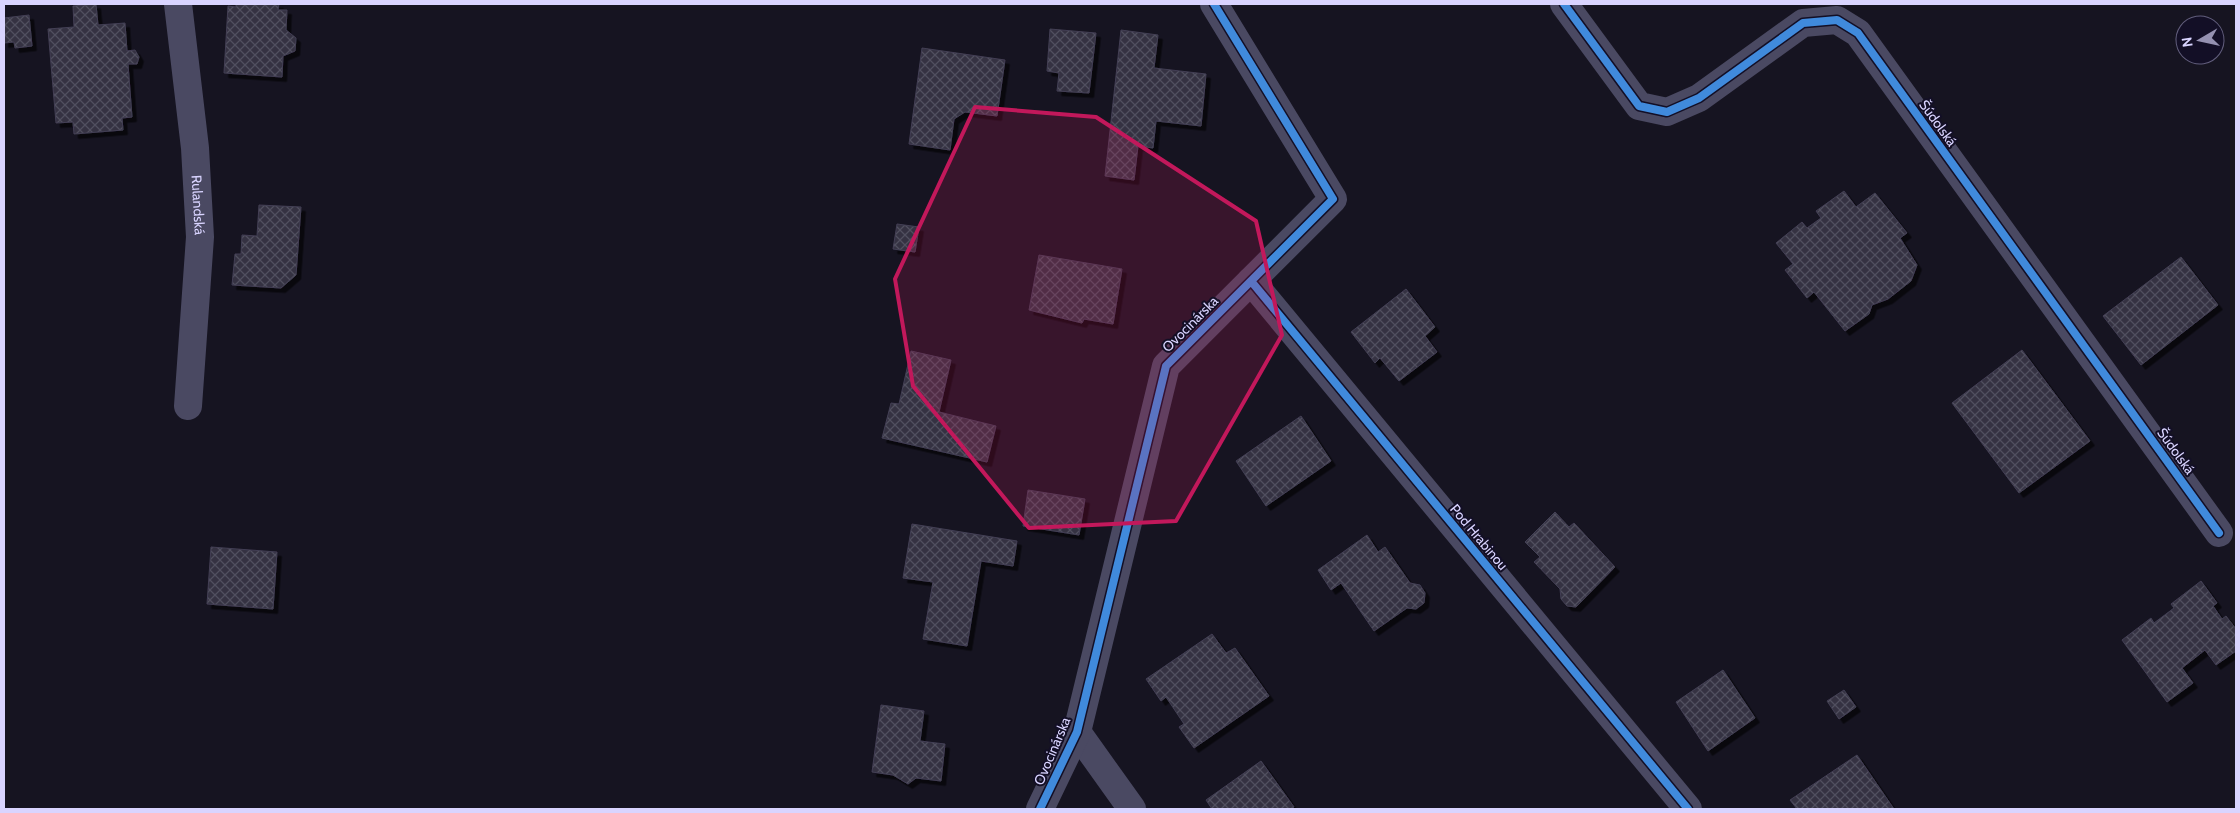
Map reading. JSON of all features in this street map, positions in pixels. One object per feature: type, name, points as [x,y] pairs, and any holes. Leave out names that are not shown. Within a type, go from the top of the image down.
[{"type":"street","name":"Rulandská","points":[[178,4],[194,148],[200,237],[188,406]]},
{"type":"street","name":"Ovocinárska","points":[[1040,809],[1077,732],[1166,366],[1333,199],[1214,4]]},
{"type":"street","name":"Šúdolská","points":[[1564,4],[1639,106],[1667,112],[1700,98],[1803,23],[1837,20],[1858,34],[2220,533]]},
{"type":"street","name":"Pod Hrabinou","points":[[1251,281],[1688,809]]},
{"type":"street","points":[[1077,732],[1132,809]]},
{"type":"highlighted area","points":[[975,107],[1096,117],[1256,221],[1282,335],[1176,521],[1029,528],[913,386],[895,279]]},
{"type":"building","points":[[96,4],[98,25],[125,23],[127,51],[135,50],[139,57],[137,64],[128,64],[132,117],[122,118],[123,130],[74,134],[73,122],[56,123],[48,29],[74,27],[73,6]]},
{"type":"building","points":[[236,4],[279,4],[278,10],[287,10],[286,30],[296,38],[295,51],[283,56],[282,77],[224,73],[228,6],[236,7]]},
{"type":"building","points":[[29,15],[32,46],[15,48],[14,42],[4,43],[4,18]]},
{"type":"building","points":[[1050,29],[1096,33],[1089,93],[1057,91],[1059,73],[1047,71]]},
{"type":"building","points":[[1121,30],[1158,35],[1154,68],[1206,74],[1201,126],[1156,121],[1153,148],[1138,146],[1134,180],[1105,176]]},
{"type":"building","points":[[922,48],[1005,60],[997,116],[965,112],[954,119],[950,150],[909,144]]},
{"type":"building","points":[[1844,191],[1856,207],[1875,193],[1907,233],[1900,238],[1917,265],[1911,281],[1888,299],[1872,305],[1869,314],[1845,331],[1814,292],[1807,298],[1785,270],[1793,264],[1776,243],[1802,222],[1807,228],[1821,218],[1816,211]]},
{"type":"building","points":[[259,205],[301,207],[296,275],[281,288],[232,285],[235,254],[241,254],[242,235],[257,236]]},
{"type":"building","points":[[897,224],[919,227],[915,252],[893,249]]},
{"type":"building","points":[[1039,255],[1122,269],[1113,324],[1084,319],[1082,323],[1029,310]]},
{"type":"building","points":[[2181,257],[2218,305],[2141,365],[2103,316]]},
{"type":"building","points":[[1406,289],[1435,327],[1425,336],[1437,352],[1399,381],[1380,358],[1375,363],[1351,332]]},
{"type":"building","points":[[2022,350],[2090,441],[2019,493],[1952,403]]},
{"type":"building","points":[[911,351],[951,360],[939,412],[996,426],[987,462],[882,438],[891,403],[899,404]]},
{"type":"building","points":[[1301,416],[1331,461],[1266,506],[1236,461]]},
{"type":"building","points":[[1028,490],[1085,499],[1079,535],[1023,526]]},
{"type":"building","points":[[1555,512],[1569,527],[1574,523],[1615,567],[1576,607],[1567,606],[1561,599],[1560,589],[1534,562],[1540,557],[1525,542]]},
{"type":"building","points":[[912,524],[1017,541],[1013,566],[981,561],[967,646],[923,639],[933,582],[903,578]]},
{"type":"building","points":[[1367,535],[1378,552],[1385,547],[1410,583],[1420,585],[1425,593],[1424,603],[1416,609],[1407,608],[1374,631],[1341,583],[1331,590],[1318,570]]},
{"type":"building","points":[[211,547],[277,552],[273,609],[207,604]]},
{"type":"building","points":[[2201,581],[2217,603],[2213,606],[2222,619],[2226,616],[2236,629],[2236,651],[2216,665],[2205,650],[2182,668],[2193,683],[2167,702],[2122,640],[2151,618],[2154,623],[2174,608],[2171,604]]},
{"type":"building","points":[[1212,634],[1226,653],[1235,648],[1269,696],[1194,748],[1179,727],[1184,724],[1166,697],[1161,701],[1146,679]]},
{"type":"building","points":[[1723,670],[1755,718],[1708,751],[1676,702]]},
{"type":"building","points":[[1844,690],[1856,707],[1839,719],[1827,701]]},
{"type":"building","points":[[881,705],[924,711],[920,741],[945,744],[941,781],[916,778],[908,784],[893,775],[872,772]]},
{"type":"building","points":[[1857,755],[1894,809],[1797,809],[1790,800]]},
{"type":"building","points":[[1261,761],[1294,807],[1291,809],[1212,809],[1206,800]]},
{"type":"cycle path","points":[[1040,809],[1077,732],[1166,366],[1333,199],[1214,4]]},
{"type":"cycle path","points":[[1564,4],[1639,106],[1667,112],[1699,98],[1803,23],[1837,20],[1858,33],[2219,533]]},
{"type":"cycle path","points":[[1251,281],[1688,809]]}]
